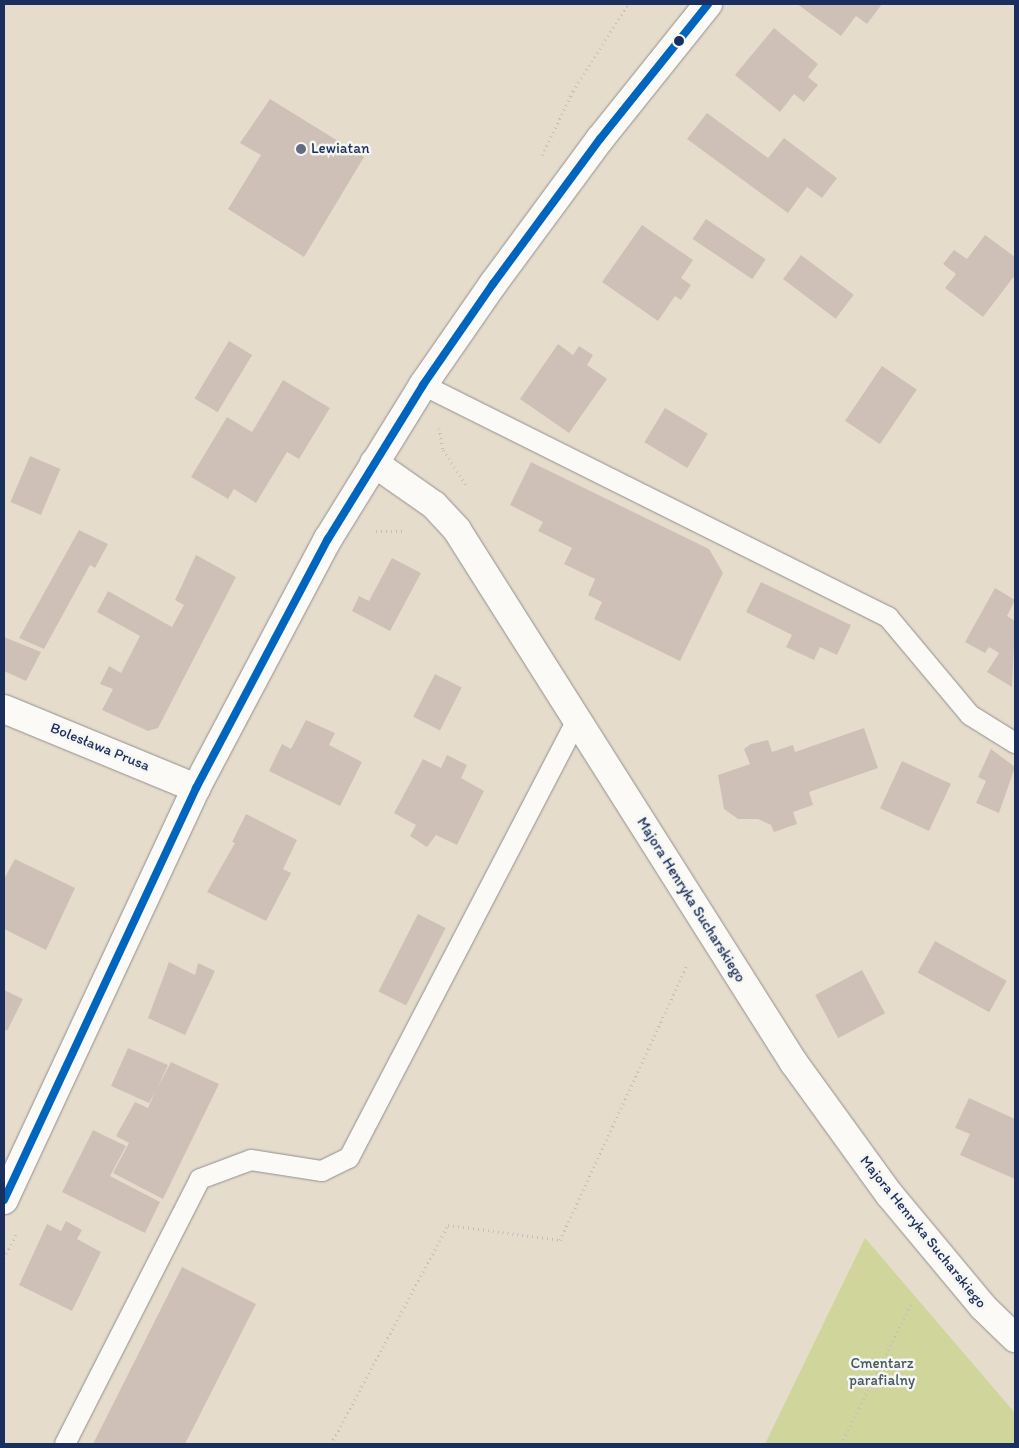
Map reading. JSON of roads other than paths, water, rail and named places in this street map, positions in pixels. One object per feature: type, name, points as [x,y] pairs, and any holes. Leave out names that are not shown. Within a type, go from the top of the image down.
[{"type":"main road","points":[[4,1200],[196,788],[283,618],[374,463],[423,385],[600,139],[708,4]]},
{"type":"main road","name":"Majora Henryka Sucharskiego","points":[[374,463],[446,517],[794,1063],[890,1194],[983,1307],[1015,1338]]},
{"type":"main road","name":"Bolesława Prusa","points":[[4,709],[196,788]]},
{"type":"lane","points":[[423,385],[888,617],[970,715],[1015,743]]},
{"type":"lane","points":[[66,1444],[200,1178],[251,1160],[322,1171],[349,1158],[577,720]]},
{"type":"place","name":"Lewiatan","points":[[301,149]]},
{"type":"park label","name":"Cmentarz parafialny","points":[[882,1372]]}]
